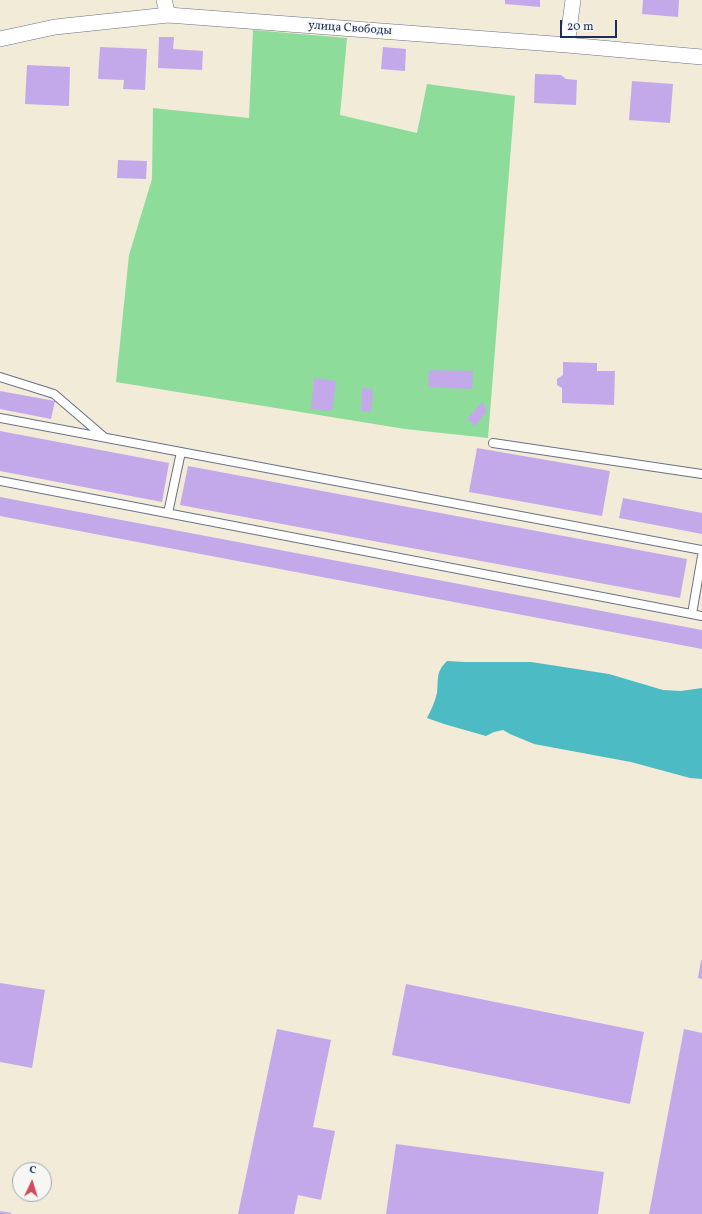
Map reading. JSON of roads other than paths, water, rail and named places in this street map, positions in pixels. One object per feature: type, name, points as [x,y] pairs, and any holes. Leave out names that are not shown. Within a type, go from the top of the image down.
[{"type":"street","points":[[164,0],[168,15]]},
{"type":"street","points":[[568,45],[573,0]]},
{"type":"street","name":"улица Свободы","points":[[0,40],[55,27],[168,15],[568,45],[702,57]]},
{"type":"lane","points":[[0,377],[54,394],[104,437]]},
{"type":"lane","points":[[0,418],[702,550]]},
{"type":"lane","points":[[493,443],[702,474]]},
{"type":"lane","points":[[168,513],[181,452]]},
{"type":"lane","points":[[0,481],[702,616]]},
{"type":"lane","points":[[692,614],[702,556]]},
{"type":"water","points":[[447,661],[531,662],[609,674],[663,690],[681,691],[702,688],[702,779],[690,778],[631,762],[534,744],[503,730],[486,736],[427,718],[437,693],[439,672]]}]
